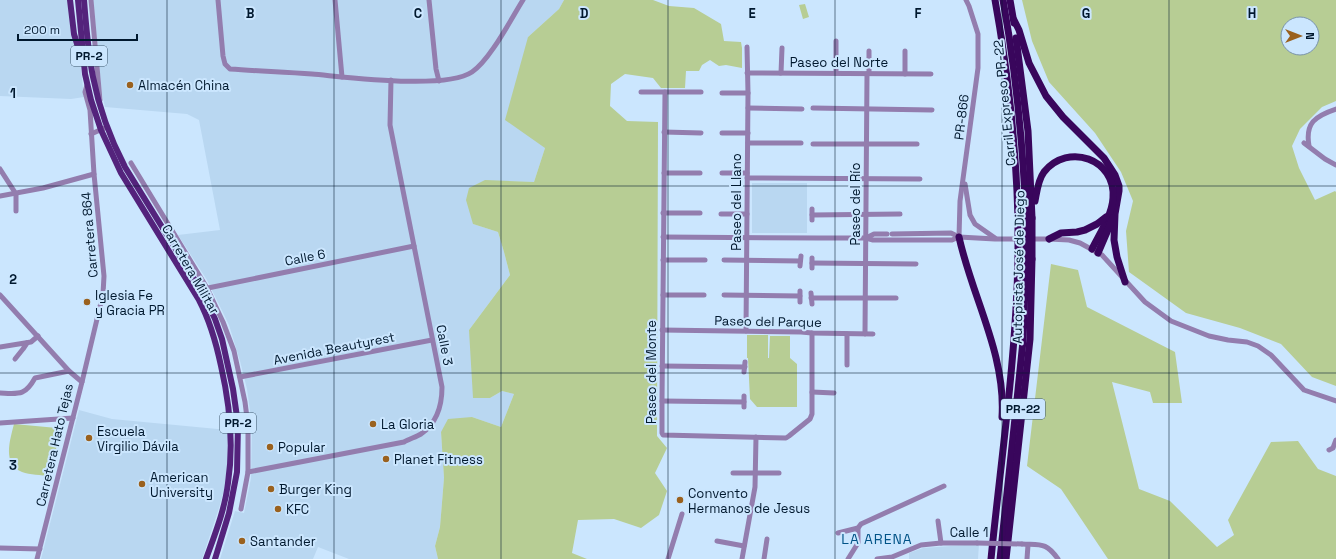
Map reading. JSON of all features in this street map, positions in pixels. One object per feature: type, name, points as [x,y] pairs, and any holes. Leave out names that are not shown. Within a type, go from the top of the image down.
[{"type":"highway","name":"Autopista José de Diego","points":[[991,559],[1015,332],[1018,259],[1027,217],[996,0]]},
{"type":"highway","name":"Carril Expreso PR-22","points":[[1003,0],[1018,101],[1027,217]]},
{"type":"highway","name":"Autopista José de Diego","points":[[1006,559],[1030,339],[1027,217],[1028,131],[1019,51],[1010,0]]},
{"type":"highway","points":[[1014,20],[1019,30],[1029,63],[1046,96],[1063,117],[1104,158],[1118,182],[1119,191],[1112,215],[1095,251]]},
{"type":"highway","points":[[1027,217],[1038,184],[1044,172],[1052,164],[1068,157],[1080,156],[1091,159],[1105,170],[1110,180],[1113,195],[1112,215],[1115,248],[1126,282]]},
{"type":"highway","points":[[1049,238],[1061,233],[1085,230],[1112,215]]},
{"type":"highway","points":[[959,238],[963,255],[992,341],[1000,378],[1002,405],[998,456],[999,478]]},
{"type":"highway","points":[[1000,559],[1018,390],[1029,259]]},
{"type":"highway","points":[[996,559],[1019,372]]},
{"type":"main road","points":[[70,0],[74,34],[78,48],[84,57]]},
{"type":"main road","name":"Carretera Militar","points":[[78,0],[87,84],[100,130],[121,173],[206,313],[216,341],[227,390],[232,430],[230,469],[226,497],[206,559]]},
{"type":"main road","name":"Carretera Militar","points":[[84,0],[94,84],[107,127],[115,146],[134,181],[204,289],[222,340],[233,389],[238,424],[238,459],[236,484],[215,559]]},
{"type":"street","points":[[91,0],[102,110]]},
{"type":"street","points":[[218,0],[225,64],[230,69],[391,80],[439,81],[466,75],[475,70],[488,57],[523,0]]},
{"type":"street","points":[[335,0],[342,77]]},
{"type":"street","points":[[430,0],[436,69],[439,81]]},
{"type":"street","name":"PR-866","points":[[959,238],[960,202],[978,68],[978,34],[966,0]]},
{"type":"street","points":[[836,41],[836,73]]},
{"type":"street","name":"Paseo del Llano","points":[[746,331],[748,143],[747,47]]},
{"type":"street","points":[[781,73],[782,48]]},
{"type":"street","name":"Paseo del Río","points":[[865,334],[866,144],[869,51]]},
{"type":"street","points":[[904,74],[905,51]]},
{"type":"street","name":"Paseo del Norte","points":[[747,72],[931,74]]},
{"type":"street","name":"Calle 3","points":[[248,472],[404,442],[421,434],[435,420],[442,400],[442,386],[390,124],[391,80]]},
{"type":"street","name":"Carretera 864","points":[[82,382],[103,294],[104,276],[94,174],[90,110],[85,92],[87,84]]},
{"type":"street","points":[[641,92],[701,92]]},
{"type":"street","name":"Paseo del Monte","points":[[664,92],[662,330],[663,436],[786,438],[789,436],[810,419],[812,414],[812,333]]},
{"type":"street","points":[[722,93],[748,93]]},
{"type":"street","points":[[748,108],[802,108]]},
{"type":"street","points":[[813,108],[932,110]]},
{"type":"street","points":[[1308,146],[1308,129],[1313,122],[1326,112],[1336,109]]},
{"type":"street","points":[[91,134],[107,127]]},
{"type":"street","points":[[664,132],[701,133]]},
{"type":"street","points":[[722,133],[748,133]]},
{"type":"street","points":[[748,143],[802,143]]},
{"type":"street","points":[[1304,143],[1325,159],[1336,165]]},
{"type":"street","points":[[813,144],[917,144]]},
{"type":"street","points":[[131,163],[224,322],[234,351],[245,402],[248,426],[248,472],[241,509]]},
{"type":"street","points":[[0,170],[15,193],[16,211]]},
{"type":"street","points":[[664,173],[700,173]]},
{"type":"street","points":[[722,173],[747,176],[920,179]]},
{"type":"street","points":[[0,196],[43,188],[94,174]]},
{"type":"street","points":[[964,175],[966,197],[970,215],[975,224],[995,239]]},
{"type":"street","points":[[134,181],[143,182]]},
{"type":"street","points":[[663,213],[700,213]]},
{"type":"street","points":[[721,214],[747,214]]},
{"type":"street","points":[[812,215],[900,214]]},
{"type":"street","points":[[866,238],[874,234],[951,233],[959,238]]},
{"type":"street","points":[[663,237],[866,238],[872,240],[1049,238],[1069,240],[1080,243],[1102,256],[1145,302],[1171,321],[1209,336],[1247,342],[1258,346],[1271,355],[1304,390],[1336,401]]},
{"type":"street","name":"Calle 6","points":[[194,292],[414,246]]},
{"type":"street","points":[[663,260],[705,260]]},
{"type":"street","points":[[724,260],[800,261]]},
{"type":"street","points":[[812,263],[916,264]]},
{"type":"street","name":"Carretera Hato Tejas","points":[[0,295],[69,371],[82,382],[37,559]]},
{"type":"street","points":[[663,295],[704,295]]},
{"type":"street","points":[[724,295],[800,296]]},
{"type":"street","points":[[812,298],[865,298],[893,300]]},
{"type":"street","name":"Paseo del Parque","points":[[662,330],[873,334]]},
{"type":"street","points":[[847,334],[847,365]]},
{"type":"street","points":[[0,347],[31,342],[38,336]]},
{"type":"street","name":"Avenida Beautyrest","points":[[240,377],[432,340]]},
{"type":"street","points":[[15,358],[24,349],[27,343]]},
{"type":"street","points":[[662,366],[745,367]]},
{"type":"street","points":[[0,393],[19,394],[30,388],[35,378],[69,371]]},
{"type":"street","points":[[812,392],[834,393]]},
{"type":"street","points":[[662,401],[744,402]]},
{"type":"street","points":[[0,423],[73,418]]},
{"type":"street","points":[[742,559],[756,487],[756,437]]},
{"type":"street","points":[[1329,450],[1333,448],[1336,440]]},
{"type":"street","points":[[733,473],[778,473]]},
{"type":"street","points":[[838,533],[858,528],[861,524],[944,486]]},
{"type":"street","points":[[724,507],[751,511]]},
{"type":"street","points":[[668,559],[682,514]]},
{"type":"street","points":[[938,521],[941,543]]},
{"type":"street","points":[[848,559],[858,543],[858,528]]},
{"type":"street","points":[[764,559],[767,539]]},
{"type":"street","points":[[717,541],[744,546]]},
{"type":"street","name":"Calle 1","points":[[877,559],[892,557],[921,545],[941,543],[1042,544],[1052,550],[1058,559]]},
{"type":"street","points":[[1027,559],[1028,544]]},
{"type":"street","points":[[0,548],[40,549]]},
{"type":"shaded area","points":[[0,0],[73,0],[84,97],[71,99],[0,96]]},
{"type":"shaded area","points":[[93,0],[564,0],[559,9],[528,37],[545,148],[534,182],[485,181],[473,224],[498,232],[510,275],[469,330],[490,398],[502,391],[514,394],[501,427],[472,417],[441,432],[444,478],[440,527],[435,546],[438,559],[349,559],[318,547],[313,559],[220,559],[235,511],[244,513],[251,478],[252,425],[247,389],[229,325],[207,280],[178,235],[220,230],[199,120],[187,114],[105,107],[102,94]]},
{"type":"shaded area","points":[[752,183],[807,183],[807,233],[752,233]]},
{"type":"shaded area","name":"American University","points":[[79,410],[112,419],[228,430],[227,467],[224,490],[202,559],[41,559]]},
{"type":"shaded area","points":[[979,544],[978,559],[909,559],[909,553],[923,548]]},
{"type":"green space","points":[[564,0],[653,0],[669,6],[694,8],[721,24],[724,41],[741,42],[742,68],[726,65],[719,66],[710,60],[702,65],[699,71],[686,71],[685,88],[661,88],[653,78],[625,74],[611,84],[610,106],[627,121],[658,122],[657,436],[667,448],[655,473],[667,491],[659,515],[641,528],[614,519],[578,520],[572,553],[587,559],[438,559],[435,546],[440,527],[444,478],[441,432],[448,419],[472,417],[501,427],[514,394],[502,391],[490,398],[473,398],[469,330],[510,275],[498,232],[473,224],[466,200],[469,188],[485,180],[534,182],[545,148],[505,120],[528,37],[559,9]]},
{"type":"green space","points":[[1022,0],[1336,0],[1336,101],[1322,107],[1300,129],[1292,146],[1299,168],[1315,200],[1335,191],[1336,192],[1336,386],[1312,377],[1281,344],[1240,328],[1186,313],[1129,272],[1126,231],[1133,201],[1121,172],[1095,133],[1049,82],[1032,41]]},
{"type":"green space","points":[[805,4],[809,17],[803,19],[799,5]]},
{"type":"green space","points":[[1051,264],[1078,270],[1087,307],[1175,352],[1182,403],[1153,403],[1150,392],[1112,382],[1139,489],[1170,501],[1217,547],[1234,535],[1228,520],[1271,442],[1298,441],[1318,469],[1336,476],[1336,559],[1108,559],[1061,489],[1027,466]]},
{"type":"green space","points":[[747,335],[768,335],[768,358],[770,336],[790,336],[790,358],[797,364],[797,407],[757,407],[750,399]]},
{"type":"green space","points":[[14,424],[57,428],[60,432],[50,476],[22,472],[12,463],[9,451]]},
{"type":"place","name":"Almacén China","points":[[130,85]]},
{"type":"place","name":"Iglesia Fe y Gracia PR","points":[[87,302]]},
{"type":"place","name":"La Gloria","points":[[373,424]]},
{"type":"place","name":"Escuela Virgilio Dávila","points":[[89,438]]},
{"type":"place","name":"Popular","points":[[270,447]]},
{"type":"place","name":"Planet Fitness","points":[[386,459]]},
{"type":"place","name":"American University","points":[[142,484]]},
{"type":"place","name":"Burger King","points":[[271,489]]},
{"type":"place","name":"Convento Hermanos de Jesus","points":[[680,500]]},
{"type":"place","name":"KFC","points":[[278,509]]},
{"type":"place","name":"Santander","points":[[242,541]]},
{"type":"district","name":"LA ARENA","points":[[877,539]]}]
